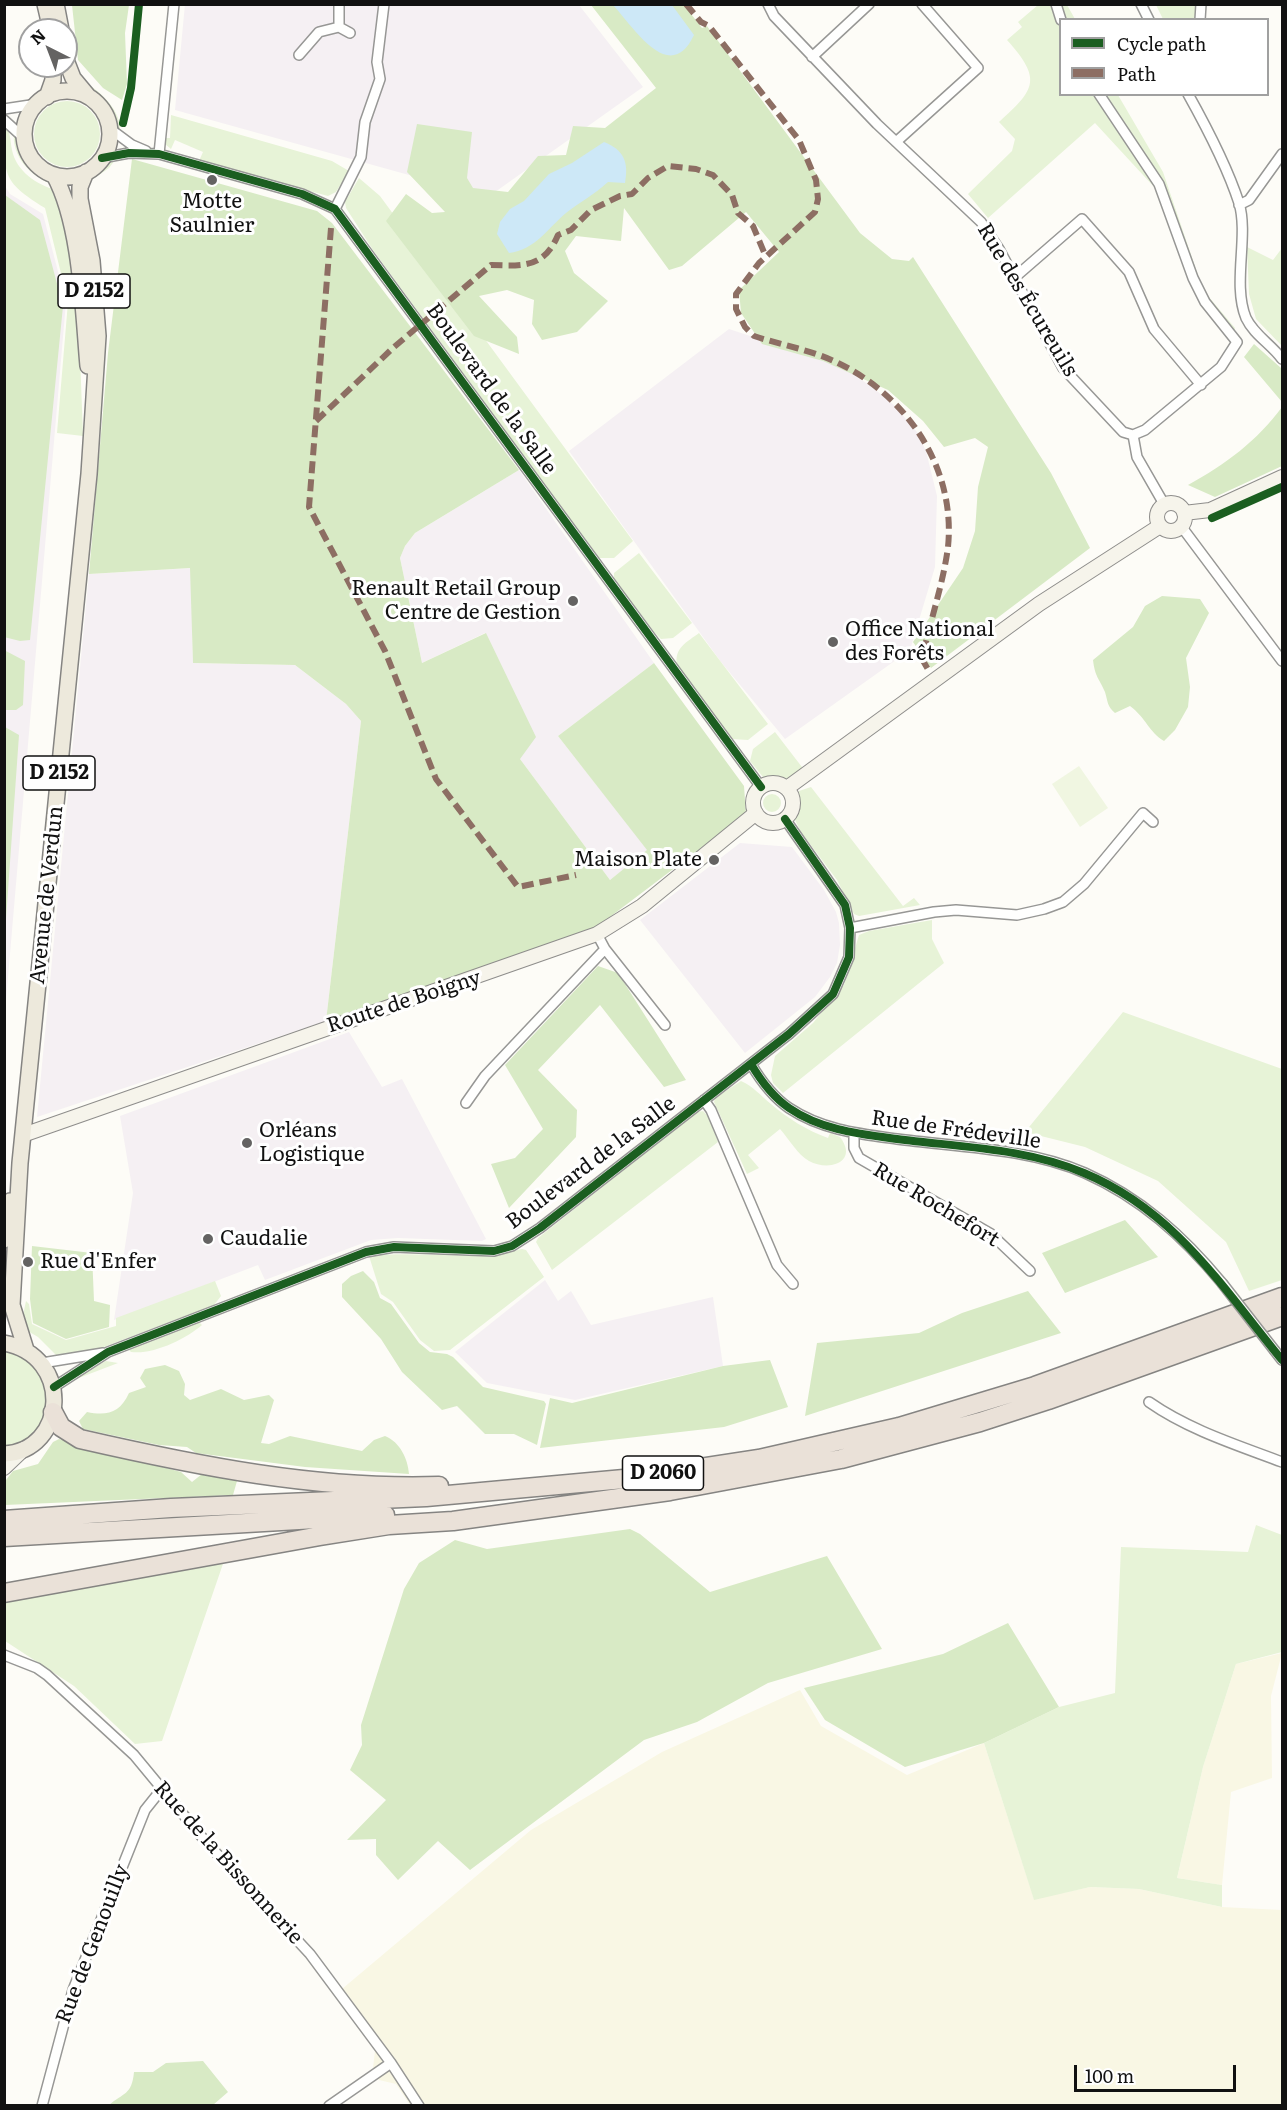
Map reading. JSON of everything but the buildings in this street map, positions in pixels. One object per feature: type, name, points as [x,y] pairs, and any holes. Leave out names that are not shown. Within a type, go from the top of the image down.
[{"type":"highway","name":"D 2060","points":[[12,1528],[171,1509],[426,1497],[552,1486],[635,1478],[759,1459],[899,1426],[1035,1386],[1282,1297]]},
{"type":"highway","name":"D 2060","points":[[12,1528],[472,1510],[597,1501],[670,1491],[841,1459],[908,1443],[1048,1400],[1282,1316]]},
{"type":"highway","points":[[53,1412],[61,1427],[80,1439],[215,1468],[318,1482],[552,1486]]},
{"type":"highway","points":[[4,1593],[389,1525],[453,1521],[597,1501]]},
{"type":"main road","points":[[53,78],[42,100],[27,119],[25,139],[33,161],[54,176],[65,177],[86,172],[102,158],[110,135],[107,117],[98,103],[88,96],[73,78]]},
{"type":"main road","points":[[42,100],[57,92],[75,92],[88,96]]},
{"type":"main road","name":"Avenue de Verdun","points":[[26,1350],[12,1305],[20,1163],[89,474],[98,336],[92,261],[80,199],[80,187],[86,172]]},
{"type":"main road","name":"Avenue de Verdun","points":[[54,176],[65,199],[75,251],[93,411]]},
{"type":"main road","name":"Avenue de Verdun","points":[[4,1240],[9,1204],[20,1163]]},
{"type":"main road","points":[[4,1344],[26,1350],[42,1363],[54,1387],[53,1412],[43,1432],[25,1448],[4,1454]]},
{"type":"street","points":[[159,154],[174,4]]},
{"type":"street","points":[[339,4],[339,27]]},
{"type":"street","points":[[335,209],[361,157],[365,122],[380,79],[376,62],[384,4]]},
{"type":"street","name":"Rue des Écureuils","points":[[768,4],[774,16],[812,57],[896,142],[981,222],[1068,374],[1123,432],[1133,435]]},
{"type":"street","points":[[812,57],[869,4]]},
{"type":"street","points":[[896,142],[978,68],[922,4]]},
{"type":"street","points":[[1141,4],[1148,18]]},
{"type":"street","points":[[299,55],[319,32],[339,27],[350,33]]},
{"type":"street","points":[[1100,96],[1159,184],[1193,278],[1205,302],[1237,342],[1221,367],[1201,385],[1145,430],[1133,435],[1137,457],[1164,504]]},
{"type":"street","points":[[1189,96],[1239,205],[1241,283],[1246,317],[1256,333],[1282,359]]},
{"type":"street","points":[[1194,105],[1195,96]]},
{"type":"street","points":[[4,110],[42,100]]},
{"type":"street","points":[[4,120],[25,139]]},
{"type":"street","name":"Boulevard de la Salle","points":[[109,128],[132,145],[148,152],[302,194],[335,209],[762,786]]},
{"type":"street","name":"Boulevard de la Salle","points":[[102,158],[148,152]]},
{"type":"street","points":[[1239,205],[1249,200],[1282,154]]},
{"type":"street","points":[[1014,278],[1082,219],[1129,272],[1154,329],[1201,385]]},
{"type":"street","points":[[1164,504],[1157,516],[1160,526],[1169,531],[1183,520],[1282,477]]},
{"type":"street","points":[[1164,504],[1178,505],[1183,520],[1282,661]]},
{"type":"street","points":[[787,788],[1039,604],[1160,526]]},
{"type":"street","points":[[776,783],[787,788],[793,803],[785,819],[766,821],[756,813],[754,796],[762,786],[776,783]]},
{"type":"street","name":"Route de Boigny","points":[[23,1135],[597,934],[642,906],[756,813]]},
{"type":"street","points":[[850,928],[934,912],[956,910],[1017,915],[1044,909],[1063,902],[1084,884],[1143,813],[1153,822]]},
{"type":"street","name":"Boulevard de la Salle","points":[[42,1363],[108,1352],[366,1252],[394,1247],[494,1251],[512,1246],[548,1222],[752,1064],[811,1016],[833,994],[849,957],[850,928],[841,896],[785,819]]},
{"type":"street","points":[[597,934],[605,950],[665,1025]]},
{"type":"street","points":[[466,1103],[485,1076],[605,950]]},
{"type":"street","name":"Rue de Frédeville","points":[[752,1064],[773,1095],[789,1108],[810,1120],[854,1134],[1018,1155],[1084,1173],[1134,1200],[1169,1226],[1221,1282],[1282,1360]]},
{"type":"street","points":[[704,1100],[711,1110],[777,1265],[793,1284]]},
{"type":"street","name":"Rue Rochefort","points":[[854,1134],[854,1148],[859,1158],[992,1234],[1030,1271]]},
{"type":"street","name":"Boulevard de la Salle","points":[[54,1387],[108,1352]]},
{"type":"street","points":[[1149,1402],[1166,1414],[1210,1434],[1282,1462]]},
{"type":"street","points":[[4,1468],[25,1448]]},
{"type":"street","name":"Rue de la Bissonnerie","points":[[4,1655],[37,1668],[64,1688],[134,1755],[161,1790],[310,1954],[392,2063],[419,2106]]},
{"type":"street","name":"Rue de Genouilly","points":[[42,2106],[73,1989],[145,1810],[161,1790]]},
{"type":"street","points":[[329,2106],[392,2063]]},
{"type":"shaded area","points":[[185,4],[579,5],[643,87],[488,197],[175,110]]},
{"type":"shaded area","points":[[5,186],[10,194],[43,214],[66,302],[5,1012]]},
{"type":"shaded area","points":[[729,329],[841,366],[872,387],[894,405],[917,432],[926,451],[937,496],[935,567],[910,650],[785,739],[721,662],[569,451]]},
{"type":"shaded area","points":[[519,470],[654,663],[558,736],[648,850],[610,880],[520,759],[485,633],[422,663],[400,558],[405,546],[415,533]]},
{"type":"shaded area","points":[[191,568],[193,663],[295,665],[346,704],[361,721],[326,1021],[37,1117],[89,574]]},
{"type":"shaded area","points":[[740,843],[792,847],[824,890],[836,912],[840,945],[837,963],[815,997],[745,1053],[640,920]]},
{"type":"shaded area","points":[[349,1032],[382,1087],[402,1079],[486,1239],[482,1241],[398,1238],[371,1240],[265,1280],[258,1265],[114,1320],[133,1193],[120,1116]]},
{"type":"shaded area","points":[[545,1280],[558,1301],[571,1291],[591,1325],[713,1297],[723,1366],[575,1400],[487,1383],[455,1352]]},
{"type":"shaded area","points":[[1282,1653],[1271,1696],[1272,1778],[1231,1792],[1222,1885],[1177,1878],[1203,1767],[1236,1664]]},
{"type":"shaded area","points":[[800,1690],[821,1726],[907,1775],[984,1743],[1034,1899],[1090,1887],[1139,1889],[1222,1907],[1282,1910],[1282,2105],[410,2105],[396,2084],[379,2080],[373,2068],[375,2051],[342,1989],[531,1830],[662,1752]]},
{"type":"green space","points":[[72,5],[129,5],[125,33],[127,84],[122,100],[103,88],[78,60],[78,18],[73,18]]},
{"type":"green space","points":[[591,5],[684,5],[702,28],[707,26],[860,233],[892,259],[909,261],[913,257],[1051,473],[1090,548],[931,668],[913,642],[963,568],[975,531],[978,487],[988,447],[975,438],[944,447],[923,421],[888,390],[823,361],[762,344],[741,313],[739,290],[779,252],[746,212],[682,266],[669,270],[624,208],[621,241],[576,236],[565,251],[574,273],[608,301],[577,332],[542,340],[532,324],[534,300],[507,290],[479,296],[517,337],[519,354],[474,336],[386,221],[406,194],[432,213],[445,212],[407,172],[417,124],[472,132],[467,178],[473,188],[508,192],[538,156],[566,155],[573,126],[605,128],[656,88]]},
{"type":"green space","points":[[1038,5],[1067,5],[1074,18],[1059,18],[1059,96],[1119,96],[1163,172],[1203,290],[1235,328],[1232,338],[1198,300],[1188,279],[1155,188],[1095,123],[988,218],[968,194],[1012,151],[1015,139],[999,122],[1021,101],[1030,83],[1030,74],[1026,65],[1007,40],[1022,27],[1018,22]]},
{"type":"green space","points":[[1156,5],[1195,5],[1195,18],[1162,18]]},
{"type":"green space","points":[[85,82],[110,103],[118,117],[120,133],[102,102],[91,93]]},
{"type":"green space","points":[[67,101],[80,103],[95,116],[100,134],[98,147],[85,162],[67,167],[54,165],[39,152],[34,134],[36,121],[49,106]]},
{"type":"green space","points":[[171,115],[332,161],[349,171],[336,192],[328,196],[199,161],[203,152],[175,140],[171,149],[165,144],[166,138],[170,138]]},
{"type":"green space","points":[[4,123],[9,133],[14,158],[23,171],[35,181],[56,190],[70,251],[78,301],[83,436],[57,433],[68,302],[45,208],[20,190],[8,174],[4,154]]},
{"type":"green space","points":[[14,131],[30,163],[54,185],[38,177],[24,165],[16,149]]},
{"type":"green space","points":[[132,159],[317,211],[332,223],[519,470],[415,533],[405,546],[400,558],[422,663],[486,633],[536,737],[520,759],[610,880],[647,850],[558,736],[654,663],[744,786],[746,814],[594,929],[326,1021],[361,721],[346,704],[295,665],[193,663],[190,568],[89,574],[108,353]]},
{"type":"green space","points":[[115,160],[109,168],[89,182],[92,174],[99,168]]},
{"type":"green space","points":[[359,178],[380,196],[633,541],[614,558],[599,558],[373,250],[346,208],[345,202]]},
{"type":"green space","points":[[5,195],[40,220],[63,306],[30,640],[20,641],[4,637]]},
{"type":"green space","points":[[1247,247],[1273,260],[1282,248],[1282,346],[1256,319],[1249,294]]},
{"type":"green space","points":[[1254,344],[1281,368],[1282,402],[1244,357]]},
{"type":"green space","points":[[1282,407],[1282,466],[1215,497],[1188,485],[1240,451],[1262,431]]},
{"type":"green space","points":[[639,553],[692,623],[673,638],[661,639],[655,633],[614,579],[614,573]]},
{"type":"green space","points":[[1162,596],[1200,599],[1209,613],[1186,658],[1190,687],[1188,707],[1175,730],[1164,741],[1130,706],[1115,713],[1112,710],[1096,674],[1093,660],[1133,627],[1145,606]]},
{"type":"green space","points":[[699,633],[768,724],[748,740],[732,739],[677,665],[679,650]]},
{"type":"green space","points":[[4,650],[25,661],[23,705],[16,710],[5,710]]},
{"type":"green space","points":[[5,727],[19,735],[5,933]]},
{"type":"green space","points":[[775,732],[805,771],[785,782],[763,777],[750,761],[753,749]]},
{"type":"green space","points":[[1079,766],[1108,808],[1080,827],[1052,784]]},
{"type":"green space","points":[[811,787],[903,906],[914,898],[920,905],[859,916],[854,914],[837,880],[801,832],[793,816],[799,791]]},
{"type":"green space","points":[[772,794],[778,797],[781,803],[778,809],[772,812],[766,809],[763,803],[766,797]]},
{"type":"green space","points":[[932,920],[932,939],[944,963],[783,1093],[773,1083],[771,1075],[775,1056],[813,1023],[844,985],[859,935],[869,931]]},
{"type":"green space","points":[[598,966],[618,973],[686,1080],[664,1087],[600,1005],[538,1070],[577,1110],[576,1137],[509,1208],[491,1164],[515,1158],[543,1129],[505,1065]]},
{"type":"green space","points":[[1123,1012],[1282,1069],[1282,1280],[1249,1291],[1226,1242],[1158,1181],[1085,1147],[1025,1132]]},
{"type":"green space","points":[[741,1081],[805,1128],[828,1138],[830,1133],[840,1137],[845,1146],[844,1158],[833,1165],[809,1161],[797,1151],[780,1129],[748,1155],[759,1168],[747,1174],[714,1102],[715,1098]]},
{"type":"green space","points":[[703,1111],[708,1116],[718,1142],[552,1270],[536,1242],[538,1238],[697,1112]]},
{"type":"green space","points":[[1125,1220],[1158,1257],[1065,1293],[1042,1253]]},
{"type":"green space","points":[[32,1246],[92,1253],[94,1301],[110,1305],[109,1327],[66,1339],[33,1323],[30,1299]]},
{"type":"green space","points":[[526,1250],[544,1277],[450,1350],[434,1351],[420,1340],[393,1302],[381,1294],[369,1256],[484,1255]]},
{"type":"green space","points":[[363,1271],[374,1282],[380,1298],[391,1304],[419,1343],[430,1352],[453,1357],[483,1387],[544,1401],[546,1404],[537,1445],[514,1434],[485,1434],[457,1406],[442,1410],[402,1372],[381,1339],[342,1297],[342,1284],[351,1276]]},
{"type":"green space","points":[[215,1281],[221,1296],[214,1305],[101,1348],[58,1357],[38,1337],[26,1330],[22,1320],[26,1301],[29,1304],[32,1324],[66,1340],[116,1326],[116,1318]]},
{"type":"green space","points":[[1028,1291],[1061,1333],[805,1416],[817,1343],[919,1333],[962,1313]]},
{"type":"green space","points":[[199,1322],[202,1325],[169,1345],[140,1352],[131,1352],[128,1349]]},
{"type":"green space","points":[[5,1350],[27,1359],[36,1366],[42,1375],[47,1396],[46,1408],[38,1428],[18,1444],[5,1448]]},
{"type":"green space","points":[[770,1360],[788,1407],[724,1427],[540,1448],[550,1398],[572,1403],[723,1366]]},
{"type":"green space","points":[[106,1361],[118,1363],[71,1381],[71,1380]]},
{"type":"green space","points":[[165,1365],[179,1371],[185,1384],[184,1395],[190,1400],[221,1389],[244,1400],[269,1395],[274,1400],[261,1443],[269,1444],[290,1436],[362,1451],[374,1440],[385,1436],[395,1442],[402,1452],[409,1474],[305,1467],[196,1453],[187,1447],[159,1445],[83,1429],[79,1421],[87,1412],[101,1414],[117,1409],[129,1393],[146,1387],[140,1378],[145,1369]]},
{"type":"green space","points":[[59,1439],[181,1472],[192,1482],[202,1474],[237,1481],[233,1495],[5,1505],[6,1480],[13,1471],[38,1464],[53,1442]]},
{"type":"green space","points":[[1256,1525],[1282,1535],[1282,1652],[1236,1664],[1203,1767],[1177,1878],[1222,1885],[1222,1907],[1139,1889],[1090,1887],[1034,1900],[984,1743],[1059,1707],[1115,1693],[1121,1547],[1248,1552]]},
{"type":"green space","points":[[630,1529],[640,1534],[710,1592],[827,1556],[882,1649],[768,1683],[697,1722],[644,1740],[470,1870],[438,1841],[398,1880],[376,1855],[376,1839],[347,1840],[386,1800],[350,1770],[362,1745],[361,1725],[404,1589],[419,1563],[455,1540],[487,1549]]},
{"type":"green space","points":[[225,1558],[162,1741],[135,1744],[74,1686],[5,1641],[5,1604],[10,1601]]},
{"type":"green space","points":[[1008,1623],[1059,1707],[984,1743],[905,1767],[825,1720],[804,1688],[943,1654]]},
{"type":"green space","points":[[203,2061],[228,2092],[213,2105],[109,2105],[129,2089],[134,2072],[153,2072],[166,2063]]},
{"type":"water","points":[[613,5],[672,5],[694,35],[684,49],[674,55],[663,54],[652,48]]},
{"type":"water","points":[[604,142],[616,149],[624,158],[625,183],[608,182],[566,213],[540,238],[526,248],[509,253],[497,234],[500,222],[510,209],[524,201],[549,174],[572,163]]},
{"type":"marked path","points":[[686,4],[701,22],[709,26],[799,140],[816,180],[818,199],[815,212],[759,263],[736,294],[736,309],[745,327],[754,336],[818,355],[863,377],[905,415],[922,438],[935,463],[944,490],[948,518],[948,547],[922,659],[929,671]]},
{"type":"marked path","points":[[316,421],[394,347],[491,265],[523,265],[539,259],[546,254],[558,235],[571,230],[591,210],[620,196],[632,194],[648,178],[668,166],[696,169],[713,175],[732,195],[738,213],[753,226],[766,257]]},
{"type":"marked path","points":[[331,228],[309,507],[385,651],[436,779],[518,887],[576,875]]},
{"type":"cycle path","points":[[123,123],[131,88],[139,4]]},
{"type":"cycle path","points":[[102,158],[129,153],[159,154],[302,194],[335,209],[761,787]]},
{"type":"cycle path","points":[[1212,518],[1282,487]]},
{"type":"cycle path","points":[[54,1387],[108,1352],[366,1252],[394,1247],[494,1251],[512,1246],[540,1228],[789,1034],[833,994],[849,957],[850,928],[845,905],[785,819]]},
{"type":"cycle path","points":[[751,1064],[783,1104],[827,1126],[869,1135],[1039,1158],[1084,1173],[1116,1189],[1145,1208],[1195,1253],[1282,1360]]},
{"type":"place","name":"Motte Saulnier","points":[[212,180]]},
{"type":"place","name":"Renault Retail Group Centre de Gestion","points":[[573,601]]},
{"type":"place","name":"Office National des Forêts","points":[[833,642]]},
{"type":"place","name":"Maison Plate","points":[[714,860]]},
{"type":"place","name":"Orléans Logistique","points":[[247,1143]]},
{"type":"place","name":"Caudalie","points":[[208,1239]]},
{"type":"place","name":"Rue d'Enfer","points":[[28,1262]]}]
